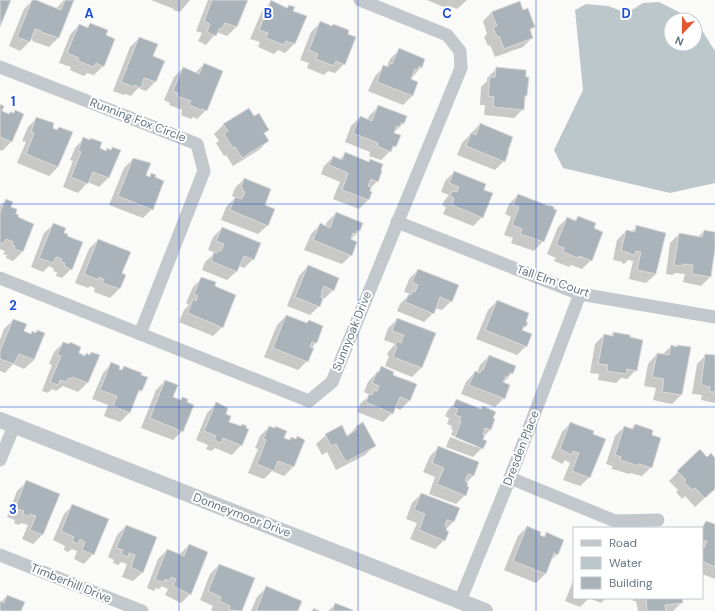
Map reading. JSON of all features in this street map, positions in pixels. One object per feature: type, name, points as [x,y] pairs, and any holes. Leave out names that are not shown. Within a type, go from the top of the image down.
[{"type":"street","name":"Sunnyoak Drive","points":[[0,278],[309,401],[332,382],[461,68],[460,51],[447,35],[360,0]]},
{"type":"street","name":"Running Fox Circle","points":[[0,67],[198,144],[204,171],[140,334]]},
{"type":"street","name":"Tall Elm Court","points":[[397,222],[580,294],[715,317]]},
{"type":"street","name":"Dresden Place","points":[[460,601],[510,478],[580,294]]},
{"type":"street","points":[[0,460],[7,423]]},
{"type":"street","name":"Donneymoor Drive","points":[[7,423],[484,611]]},
{"type":"street","points":[[510,478],[615,521],[658,520]]},
{"type":"street","name":"Timberhill Drive","points":[[0,555],[142,611]]},
{"type":"water","points":[[659,2],[679,12],[663,12],[663,52],[703,52],[703,32],[715,51],[715,183],[670,193],[563,168],[554,150],[583,90],[575,10],[586,4],[608,6],[627,13],[643,3]]},
{"type":"building","points":[[0,0],[11,0],[0,27]]},
{"type":"building","points":[[32,0],[36,0],[61,10],[65,0],[74,0],[59,38],[35,29],[30,42],[17,37]]},
{"type":"building","points":[[212,0],[248,0],[237,27],[225,23],[222,29],[220,28],[216,36],[207,32],[210,24],[204,21]]},
{"type":"building","points":[[271,0],[287,8],[289,5],[295,7],[293,11],[307,16],[295,44],[286,41],[284,45],[266,38],[268,33],[259,30]]},
{"type":"building","points":[[520,1],[523,10],[528,8],[535,27],[530,29],[533,38],[504,49],[499,36],[497,37],[493,27],[497,26],[491,12]]},
{"type":"building","points":[[320,21],[332,26],[333,24],[349,30],[348,34],[356,37],[345,65],[336,61],[334,66],[316,59],[318,54],[309,50]]},
{"type":"building","points":[[90,23],[108,30],[106,35],[115,39],[104,67],[96,63],[94,67],[78,61],[79,58],[67,53],[79,24],[88,28]]},
{"type":"building","points":[[139,37],[158,44],[153,56],[165,61],[156,82],[144,78],[141,88],[121,82]]},
{"type":"building","points":[[399,48],[425,59],[422,68],[419,66],[418,70],[415,69],[411,79],[418,82],[413,96],[377,82],[383,65],[388,67],[390,63],[392,64]]},
{"type":"building","points":[[204,63],[223,71],[207,111],[189,105],[191,101],[177,96],[178,93],[173,91],[183,67],[199,74]]},
{"type":"building","points":[[496,67],[526,70],[526,77],[529,77],[524,110],[493,107],[494,97],[488,96],[490,77],[495,77]]},
{"type":"building","points":[[0,104],[4,106],[2,111],[9,114],[10,112],[14,113],[15,110],[24,114],[12,142],[0,137]]},
{"type":"building","points":[[378,105],[407,116],[404,124],[401,123],[400,127],[397,126],[394,133],[401,135],[396,147],[393,146],[391,152],[377,146],[378,143],[353,133],[360,116],[372,121]]},
{"type":"building","points":[[249,108],[254,116],[259,113],[269,130],[264,133],[269,141],[242,158],[224,134],[228,131],[223,124]]},
{"type":"building","points":[[36,117],[54,123],[53,128],[57,130],[59,127],[73,132],[58,167],[26,154],[34,133],[31,132]]},
{"type":"building","points":[[480,123],[513,137],[505,162],[466,146],[471,133],[476,135]]},
{"type":"building","points":[[83,137],[102,142],[100,148],[106,151],[107,148],[111,150],[112,147],[121,150],[109,178],[93,172],[88,184],[71,177],[81,152],[78,151]]},
{"type":"building","points":[[345,152],[369,162],[370,159],[383,164],[378,182],[371,179],[368,186],[371,187],[370,191],[372,192],[369,200],[342,190],[348,173],[329,165],[333,156],[342,160]]},
{"type":"building","points":[[133,158],[151,163],[146,175],[150,177],[151,173],[156,175],[155,177],[164,181],[153,210],[118,196]]},
{"type":"building","points":[[454,171],[486,184],[484,190],[493,193],[483,218],[452,205],[454,198],[450,196],[452,191],[457,192],[459,187],[449,183]]},
{"type":"building","points":[[244,178],[271,189],[265,205],[275,209],[268,226],[230,210],[235,197],[242,199],[245,192],[242,191],[243,188],[241,187]]},
{"type":"building","points":[[518,194],[554,207],[554,209],[557,210],[544,242],[520,234],[522,229],[512,225],[519,207],[513,205]]},
{"type":"building","points":[[6,199],[13,202],[11,207],[17,209],[16,214],[19,215],[18,217],[34,224],[23,252],[14,249],[15,246],[12,245],[13,242],[6,239],[3,244],[0,243],[0,212]]},
{"type":"building","points":[[336,212],[363,223],[360,231],[357,230],[356,234],[353,233],[351,239],[357,242],[352,256],[313,240],[320,223],[330,228]]},
{"type":"building","points":[[578,216],[596,223],[594,228],[603,232],[592,261],[579,256],[578,258],[563,252],[564,248],[556,245],[567,217],[576,221]]},
{"type":"building","points":[[53,223],[66,228],[64,233],[68,234],[67,236],[83,242],[72,270],[64,266],[65,263],[61,262],[62,259],[56,257],[53,263],[39,258]]},
{"type":"building","points":[[636,225],[666,233],[656,274],[637,270],[641,252],[636,251],[634,255],[621,251],[626,230],[635,232]]},
{"type":"building","points":[[222,227],[261,243],[254,260],[244,256],[237,272],[211,261],[214,252],[217,253],[219,250],[221,251],[224,244],[216,241]]},
{"type":"building","points":[[704,230],[715,232],[715,249],[711,277],[692,274],[693,265],[674,265],[679,233],[702,237]]},
{"type":"building","points":[[98,239],[131,252],[122,273],[126,275],[120,289],[102,283],[104,279],[99,277],[98,280],[84,274]]},
{"type":"building","points":[[308,265],[339,278],[334,291],[324,286],[321,293],[321,297],[323,298],[320,307],[295,297]]},
{"type":"building","points":[[418,269],[459,285],[452,302],[440,297],[434,314],[405,302],[409,294],[411,295],[412,291],[415,292],[418,285],[412,282]]},
{"type":"building","points":[[201,277],[216,282],[215,286],[236,295],[223,328],[188,313],[193,299],[196,301],[198,296],[194,294]]},
{"type":"building","points":[[497,300],[529,313],[526,327],[524,326],[522,330],[532,334],[527,347],[485,330]]},
{"type":"building","points":[[286,315],[307,323],[309,320],[323,326],[317,343],[312,342],[310,347],[314,348],[308,362],[273,348]]},
{"type":"building","points":[[397,318],[436,333],[422,368],[393,357],[397,347],[395,346],[397,341],[401,343],[404,335],[392,331]]},
{"type":"building","points":[[13,319],[27,324],[24,331],[31,334],[32,331],[36,333],[37,330],[45,333],[34,360],[19,354],[14,364],[0,359],[0,351]]},
{"type":"building","points":[[613,332],[630,335],[630,337],[643,340],[637,371],[627,369],[626,374],[607,371],[608,365],[598,364],[604,334],[613,336]]},
{"type":"building","points":[[63,342],[69,344],[70,342],[81,347],[79,353],[85,356],[86,353],[90,355],[91,352],[100,355],[88,383],[72,377],[71,379],[68,378],[66,382],[60,380],[58,385],[50,382],[61,356],[57,355]]},
{"type":"building","points":[[671,345],[677,347],[677,345],[691,347],[682,395],[662,392],[664,379],[652,377],[657,353],[669,355]]},
{"type":"building","points":[[705,354],[715,355],[715,392],[710,392],[710,387],[701,385]]},
{"type":"building","points":[[489,355],[516,366],[513,374],[510,373],[508,377],[506,376],[503,382],[510,385],[505,399],[469,385],[475,371],[480,373],[481,370],[483,370]]},
{"type":"building","points":[[111,362],[120,366],[119,369],[122,370],[124,366],[148,377],[142,391],[139,390],[130,413],[113,406],[117,396],[100,390]]},
{"type":"building","points":[[381,366],[394,372],[393,375],[417,384],[410,401],[400,397],[393,414],[366,402],[369,394],[372,395],[374,390],[377,391],[379,386],[372,383]]},
{"type":"building","points":[[165,380],[178,385],[173,397],[181,400],[182,397],[188,399],[187,402],[194,405],[183,432],[150,418]]},
{"type":"building","points":[[456,399],[481,409],[483,406],[496,412],[493,418],[495,419],[491,430],[485,428],[483,435],[485,435],[483,439],[487,441],[483,449],[455,437],[461,421],[459,420],[461,417],[455,415],[458,409],[453,407]]},
{"type":"building","points":[[216,402],[228,408],[226,414],[231,416],[229,422],[241,426],[242,424],[247,426],[246,428],[249,429],[242,446],[223,438],[221,443],[214,440],[216,436],[204,431]]},
{"type":"building","points":[[363,422],[376,446],[346,462],[336,444],[331,446],[325,434],[342,425],[347,436],[357,429],[356,426]]},
{"type":"building","points":[[570,422],[594,431],[593,434],[606,439],[590,478],[572,471],[579,453],[573,451],[572,455],[560,449]]},
{"type":"building","points":[[635,424],[653,430],[652,435],[661,438],[652,468],[639,464],[639,466],[620,460],[621,457],[615,455],[624,426],[633,429]]},
{"type":"building","points":[[269,426],[275,428],[275,426],[287,431],[284,438],[290,440],[291,437],[296,439],[297,436],[305,440],[294,467],[278,461],[274,471],[257,464],[266,440],[263,439]]},
{"type":"building","points":[[438,446],[479,462],[474,476],[468,474],[465,481],[468,483],[467,486],[469,487],[466,496],[437,484],[444,468],[432,463]]},
{"type":"building","points":[[700,449],[707,457],[711,453],[715,458],[715,489],[705,498],[695,488],[692,490],[684,482],[686,480],[677,471]]},
{"type":"building","points":[[26,480],[60,494],[43,535],[30,530],[36,516],[30,514],[29,517],[23,514],[24,511],[15,508]]},
{"type":"building","points":[[421,493],[460,508],[454,522],[447,520],[445,526],[447,527],[446,530],[449,532],[445,541],[419,530],[425,514],[414,510]]},
{"type":"building","points":[[72,504],[109,519],[94,555],[82,550],[85,542],[80,539],[78,544],[72,541],[74,537],[61,531]]},
{"type":"building","points":[[706,521],[715,524],[715,567],[703,561],[703,548],[707,541],[703,540],[703,527]]},
{"type":"building","points":[[126,525],[157,537],[143,573],[131,567],[135,555],[129,553],[128,557],[121,554],[123,550],[116,548]]},
{"type":"building","points":[[527,526],[541,532],[540,535],[545,537],[546,532],[564,540],[558,555],[554,553],[546,574],[513,561]]},
{"type":"building","points":[[189,544],[208,552],[191,595],[173,586],[176,579],[171,577],[169,581],[165,579],[164,582],[161,582],[155,579],[167,549],[184,556]]},
{"type":"building","points":[[219,564],[255,578],[242,611],[229,610],[230,606],[219,601],[221,597],[208,591]]},
{"type":"building","points":[[266,586],[302,601],[298,611],[256,611]]},
{"type":"building","points":[[7,595],[25,602],[21,611],[0,611],[0,601],[4,603]]},
{"type":"building","points":[[646,599],[682,599],[683,603],[665,605],[666,611],[647,611]]},
{"type":"building","points":[[335,603],[353,610],[353,611],[332,611]]}]
